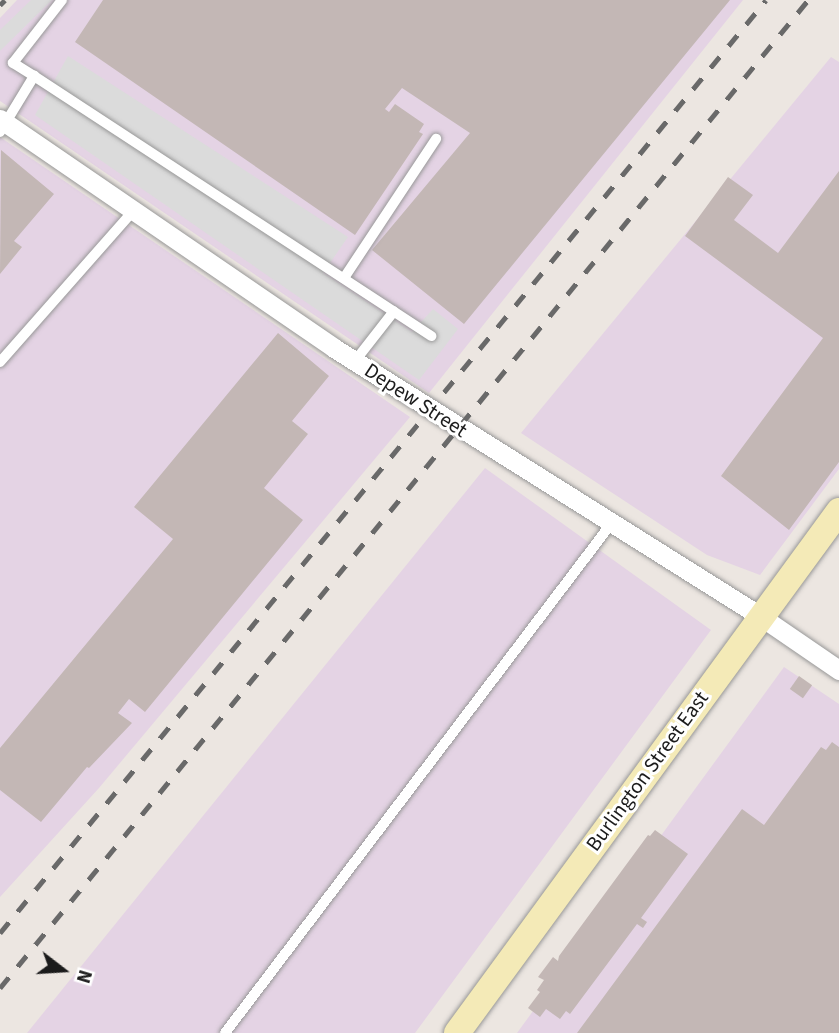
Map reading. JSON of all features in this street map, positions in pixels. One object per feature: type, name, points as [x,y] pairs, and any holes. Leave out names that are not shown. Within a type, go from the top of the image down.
[{"type":"main road","name":"Burlington Street East","points":[[457,1033],[839,510]]},
{"type":"street","name":"Depew Street","points":[[2,125],[355,361],[760,616],[839,670]]},
{"type":"lane","points":[[62,0],[13,63],[432,336]]},
{"type":"lane","points":[[2,125],[34,76]]},
{"type":"lane","points":[[344,278],[436,139]]},
{"type":"lane","points":[[0,362],[134,211]]},
{"type":"lane","points":[[355,361],[394,311]]},
{"type":"lane","points":[[225,1033],[611,524]]},
{"type":"shaded area","points":[[17,0],[743,0],[429,393],[0,101],[0,18]]},
{"type":"shaded area","points":[[31,0],[52,0],[0,51],[0,30]]},
{"type":"shaded area","points":[[68,56],[348,237],[323,273],[412,332],[433,309],[458,329],[419,380],[35,115]]},
{"type":"shaded area","points":[[831,57],[839,62],[839,469],[760,575],[707,555],[521,433]]},
{"type":"shaded area","points":[[0,137],[410,417],[99,788],[0,897]]},
{"type":"shaded area","points":[[485,468],[711,630],[415,1033],[27,1033]]},
{"type":"shaded area","points":[[784,667],[839,704],[839,1033],[517,1033]]},
{"type":"building","points":[[103,0],[730,0],[464,324],[372,250],[470,133],[402,88],[385,109],[389,112],[395,104],[424,124],[419,132],[423,134],[355,235],[75,42]]},
{"type":"building","points":[[1,150],[54,194],[14,241],[22,247],[0,274]]},
{"type":"building","points":[[839,171],[839,462],[789,530],[721,476],[823,338],[685,236],[728,177],[753,195],[734,220],[778,253]]},
{"type":"building","points":[[278,333],[329,376],[292,421],[308,434],[264,488],[303,520],[145,712],[129,699],[118,713],[132,723],[89,768],[87,767],[41,822],[0,790],[0,748],[173,539],[134,507]]},
{"type":"building","points":[[799,676],[812,685],[803,698],[790,689]]},
{"type":"building","points":[[832,742],[839,747],[839,1033],[577,1033],[742,809],[764,825],[821,747],[826,750]]},
{"type":"building","points":[[655,830],[688,854],[641,918],[647,922],[643,928],[637,924],[570,1014],[566,1011],[560,1019],[546,1009],[540,1017],[528,1008],[540,992],[537,990],[544,980],[538,977],[553,957],[558,961],[648,835]]},
{"type":"railway","points":[[0,5],[5,0]]},
{"type":"railway","points":[[0,933],[766,0]]},
{"type":"railway","points":[[0,988],[808,0]]}]
